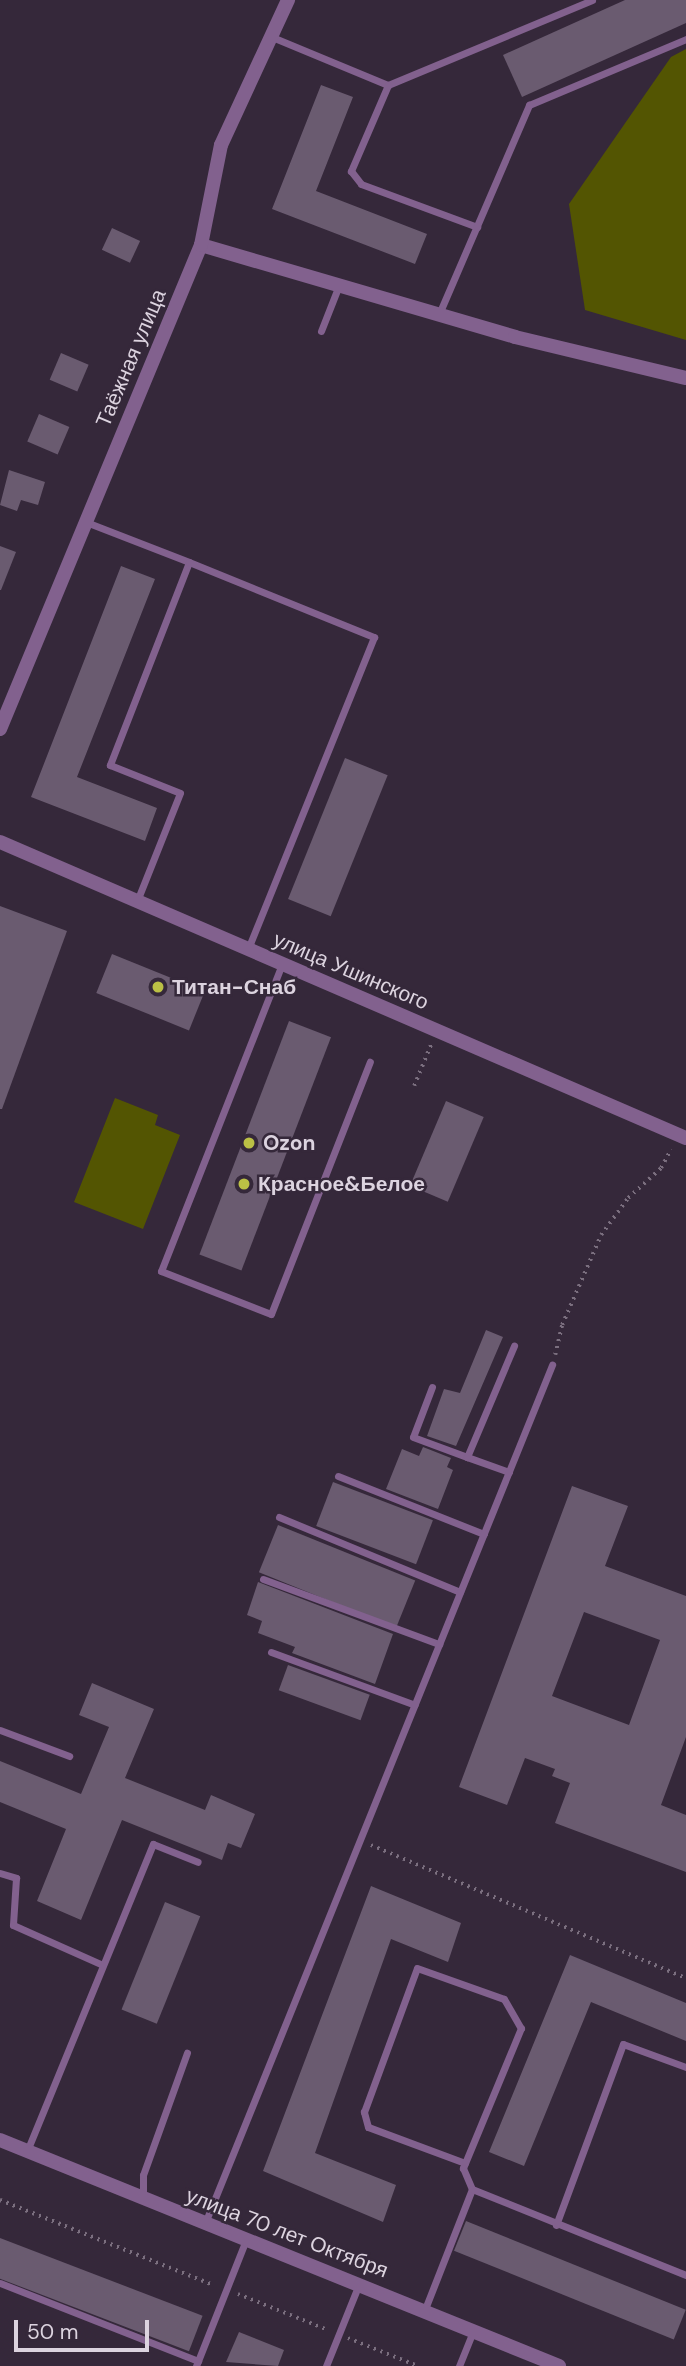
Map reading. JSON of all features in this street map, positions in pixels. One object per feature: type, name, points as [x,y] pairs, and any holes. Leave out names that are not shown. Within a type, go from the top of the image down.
[{"type":"street","name":"Таёжная улица","points":[[0,729],[201,244],[221,145],[289,0]]},
{"type":"street","points":[[201,244],[439,315],[686,378]]},
{"type":"street","name":"улица Ушинского","points":[[0,842],[682,1136]]},
{"type":"street","name":"улица 70 лет Октября","points":[[0,2140],[425,2309],[559,2366]]},
{"type":"lane","points":[[477,227],[361,184],[351,171],[388,85],[592,0]]},
{"type":"lane","points":[[272,37],[388,85]]},
{"type":"lane","points":[[439,315],[529,105],[686,39]]},
{"type":"lane","points":[[321,331],[339,285]]},
{"type":"lane","points":[[86,522],[374,636],[248,949]]},
{"type":"lane","points":[[137,901],[180,793],[110,765],[189,562]]},
{"type":"lane","points":[[282,964],[161,1271],[271,1314],[369,1062]]},
{"type":"lane","points":[[467,1457],[514,1346]]},
{"type":"lane","points":[[205,2223],[552,1365]]},
{"type":"lane","points":[[432,1387],[413,1437],[509,1472]]},
{"type":"lane","points":[[338,1476],[484,1535]]},
{"type":"lane","points":[[279,1517],[460,1592]]},
{"type":"lane","points":[[263,1579],[439,1644]]},
{"type":"lane","points":[[271,1652],[415,1705]]},
{"type":"lane","points":[[0,1730],[69,1756]]},
{"type":"lane","points":[[27,2151],[153,1844],[198,1862]]},
{"type":"lane","points":[[0,1873],[16,1878],[13,1925],[103,1965]]},
{"type":"lane","points":[[425,2309],[472,2189],[465,2163],[521,2028],[504,1999],[417,1968],[365,2112],[366,2119],[368,2127],[465,2163]]},
{"type":"lane","points":[[556,2225],[623,2044],[686,2067]]},
{"type":"lane","points":[[143,2199],[143,2175],[187,2053]]},
{"type":"lane","points":[[472,2189],[686,2275]]},
{"type":"lane","points":[[0,2283],[197,2364],[246,2239]]},
{"type":"lane","points":[[326,2366],[360,2284]]},
{"type":"lane","points":[[459,2366],[473,2331]]},
{"type":"path","points":[[414,1086],[437,1031]]},
{"type":"path","points":[[552,1365],[562,1325],[601,1235],[628,1198],[661,1168],[682,1136]]},
{"type":"path","points":[[360,1840],[686,1978]]},
{"type":"path","points":[[0,2200],[418,2366]]},
{"type":"shaded area","points":[[686,49],[686,340],[585,310],[569,204],[671,57]]},
{"type":"shaded area","points":[[115,1098],[158,1115],[155,1125],[180,1135],[143,1229],[74,1202]]},
{"type":"building","points":[[625,0],[686,0],[686,23],[522,97],[503,55]]},
{"type":"building","points":[[321,85],[353,97],[316,191],[427,234],[415,264],[272,209]]},
{"type":"building","points":[[112,228],[140,241],[130,263],[102,250]]},
{"type":"building","points":[[61,353],[89,365],[77,391],[50,380]]},
{"type":"building","points":[[39,414],[69,427],[58,455],[27,442]]},
{"type":"building","points":[[9,470],[45,482],[38,505],[21,500],[17,511],[0,505]]},
{"type":"building","points":[[0,546],[16,552],[1,590],[0,590]]},
{"type":"building","points":[[121,566],[155,579],[77,777],[157,808],[145,841],[31,797]]},
{"type":"building","points":[[345,758],[388,775],[331,916],[288,899]]},
{"type":"building","points":[[0,906],[67,931],[2,1109],[0,1109]]},
{"type":"building","points":[[112,954],[205,991],[189,1030],[96,993]]},
{"type":"building","points":[[289,1021],[331,1037],[241,1271],[199,1254]]},
{"type":"building","points":[[446,1101],[484,1117],[448,1202],[410,1186]]},
{"type":"building","points":[[486,1330],[503,1337],[456,1446],[427,1436],[444,1389],[460,1393]]},
{"type":"building","points":[[423,1447],[451,1458],[447,1467],[453,1470],[438,1509],[386,1489],[402,1449],[419,1456]]},
{"type":"building","points":[[333,1482],[433,1520],[416,1564],[316,1526]]},
{"type":"building","points":[[572,1486],[628,1506],[605,1566],[686,1596],[686,1737],[661,1805],[686,1815],[686,1872],[555,1823],[570,1783],[552,1776],[555,1769],[525,1758],[507,1805],[459,1787]],"holes":[[[584,1612],[660,1640],[629,1725],[552,1696]]]},
{"type":"building","points":[[278,1525],[415,1580],[396,1628],[259,1572]]},
{"type":"building","points":[[258,1582],[393,1634],[375,1684],[292,1653],[295,1647],[258,1633],[262,1621],[247,1615]]},
{"type":"building","points":[[288,1665],[370,1695],[361,1720],[279,1690]]},
{"type":"building","points":[[92,1683],[154,1709],[125,1778],[205,1810],[211,1795],[255,1814],[241,1848],[228,1843],[222,1860],[122,1820],[81,1920],[37,1901],[66,1829],[0,1802],[0,1761],[81,1794],[109,1727],[79,1715]]},
{"type":"building","points":[[371,1886],[461,1923],[448,1962],[391,1939],[315,2153],[396,2185],[383,2222],[263,2171]]},
{"type":"building","points":[[165,1902],[200,1916],[157,2024],[122,2010]]},
{"type":"building","points":[[570,1955],[686,2003],[686,2041],[591,2002],[524,2166],[489,2152]]},
{"type":"building","points":[[466,2221],[686,2310],[674,2339],[454,2251]]},
{"type":"building","points":[[0,2238],[203,2316],[189,2351],[0,2279]]},
{"type":"building","points":[[239,2332],[284,2350],[278,2366],[226,2362]]},
{"type":"place","name":"Титан-Снаб","points":[[158,987]]},
{"type":"place","name":"Ozon","points":[[249,1143]]},
{"type":"place","name":"Красное&Белое","points":[[244,1184]]}]
